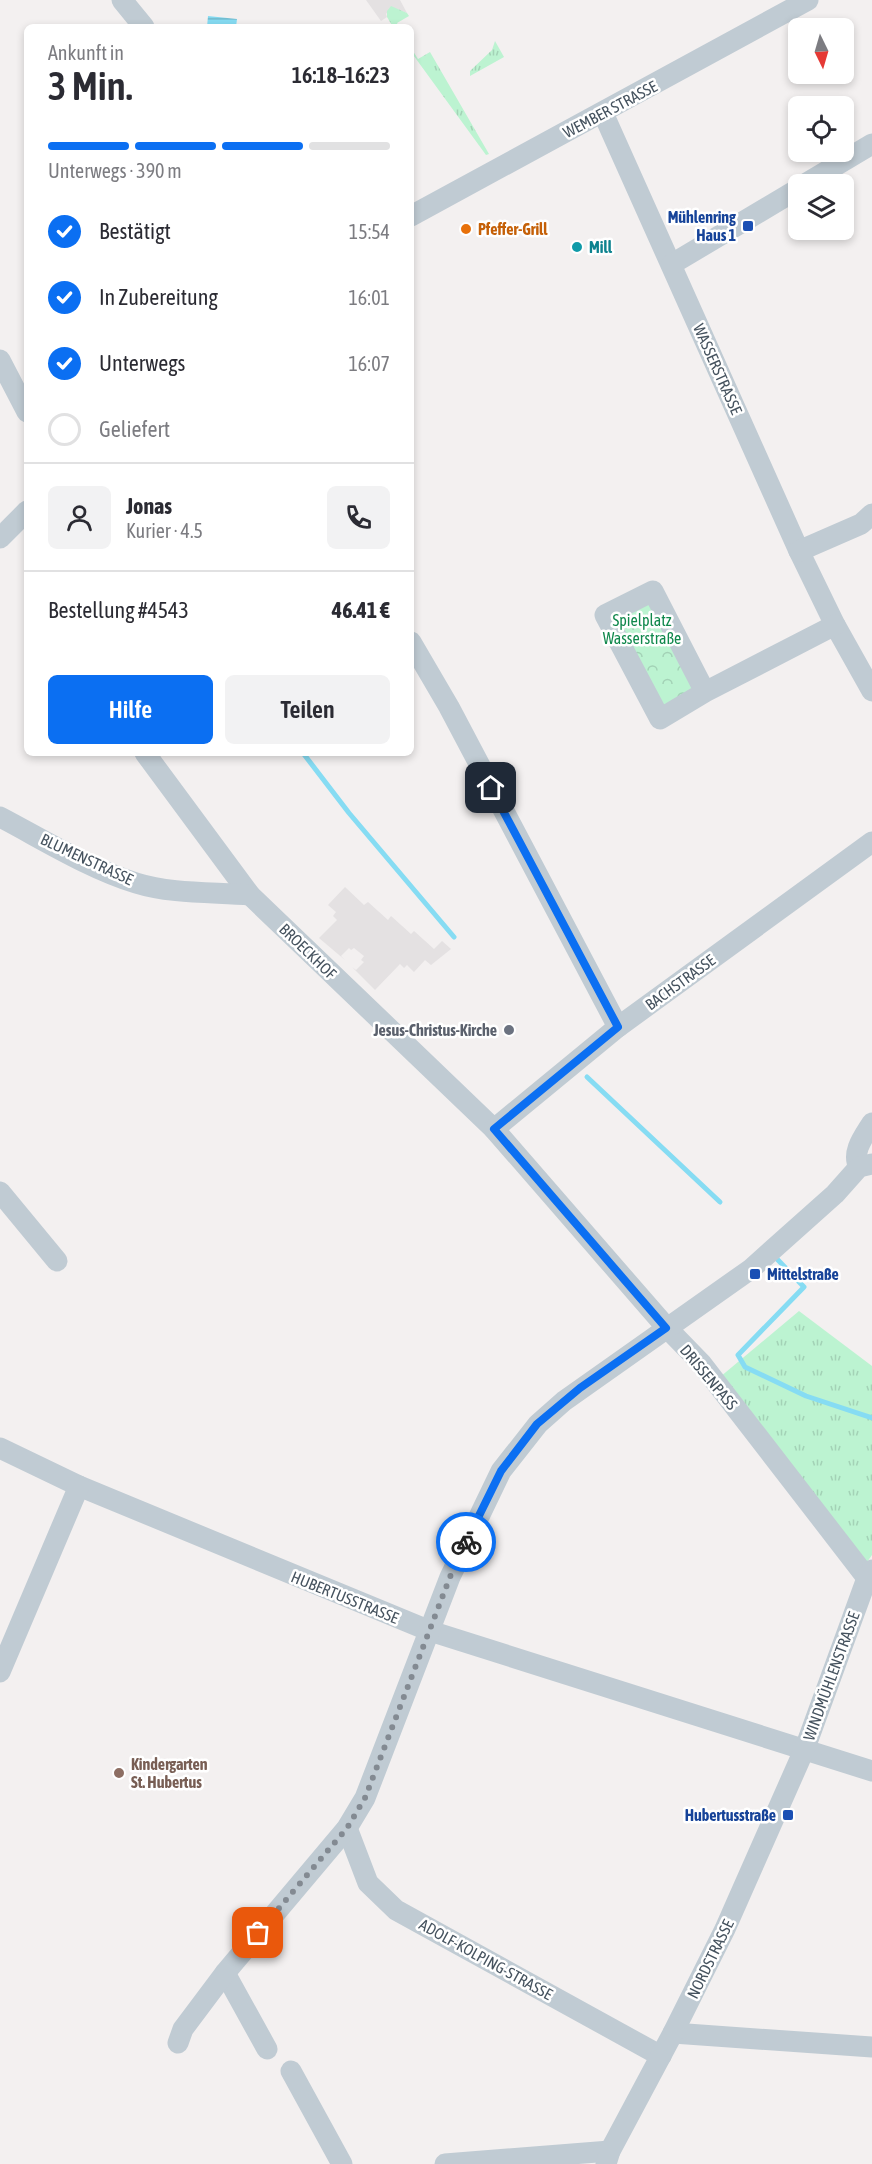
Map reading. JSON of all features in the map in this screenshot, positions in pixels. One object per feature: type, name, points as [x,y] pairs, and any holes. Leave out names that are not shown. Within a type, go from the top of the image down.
[{"type":"street","points":[[122,0],[142,24]]},
{"type":"street","name":"WEMBER STRASSE","points":[[414,214],[808,0]]},
{"type":"street","name":"WASSERSTRASSE","points":[[603,113],[799,551],[835,625],[872,691]]},
{"type":"street","points":[[822,174],[872,144]]},
{"type":"street","points":[[672,264],[788,195]]},
{"type":"street","points":[[0,360],[24,405]]},
{"type":"street","points":[[0,538],[24,514]]},
{"type":"street","points":[[799,551],[861,524],[872,514]]},
{"type":"street","points":[[705,692],[653,591],[605,615],[660,719],[705,692],[835,625]]},
{"type":"street","points":[[414,647],[449,707],[618,1027]]},
{"type":"street","name":"BROECKHOF","points":[[147,756],[249,895],[494,1129]]},
{"type":"street","name":"BLUMENSTRASSE","points":[[0,817],[97,868],[137,883],[180,890],[249,895]]},
{"type":"street","name":"BACHSTRASSE","points":[[494,1129],[618,1027],[872,842]]},
{"type":"street","points":[[178,2043],[183,2029],[225,1973],[347,1828],[365,1798],[450,1577],[501,1471],[537,1424],[564,1401],[770,1254],[866,1166],[855,1160],[859,1144],[872,1123]]},
{"type":"street","name":"DRISSENPASS","points":[[494,1129],[666,1328],[707,1371],[870,1574]]},
{"type":"street","points":[[0,1192],[57,1261]]},
{"type":"street","name":"HUBERTUSSTRASSE","points":[[0,1448],[79,1486],[430,1631],[872,1771]]},
{"type":"street","points":[[0,1671],[79,1486]]},
{"type":"street","name":"WINDMÜHLENSTRASSE","points":[[805,1748],[870,1574]]},
{"type":"street","name":"NORDSTRASSE","points":[[608,2157],[725,1929],[805,1748]]},
{"type":"street","name":"ADOLF-KOLPING-STRASSE","points":[[347,1828],[368,1883],[396,1910],[661,2056]]},
{"type":"street","points":[[225,1973],[267,2049]]},
{"type":"street","points":[[673,2033],[872,2047]]},
{"type":"street","points":[[291,2071],[342,2164]]},
{"type":"street","points":[[445,2164],[608,2157]]},
{"type":"shaded area","points":[[366,0],[400,0],[407,13],[391,7],[386,14],[387,17],[381,21]]},
{"type":"shaded area","points":[[345,887],[364,905],[368,902],[388,920],[391,916],[411,934],[414,931],[434,949],[442,941],[451,949],[431,965],[425,960],[414,972],[407,965],[404,968],[400,964],[375,990],[352,967],[356,970],[364,962],[361,960],[364,956],[354,948],[351,950],[349,948],[341,956],[345,960],[319,938],[337,920],[333,916],[336,912],[328,905]]},
{"type":"green space","points":[[391,6],[409,16],[398,24],[391,24],[387,17],[387,11]]},
{"type":"green space","points":[[495,41],[504,57],[470,76],[470,71],[492,50]]},
{"type":"green space","points":[[430,52],[489,154],[486,155],[414,56],[414,53],[418,59]]},
{"type":"green space","name":"Spielplatz Wasserstraße","points":[[648,600],[696,689],[663,708],[613,618]]},
{"type":"green space","points":[[799,1311],[872,1366],[872,1555],[865,1565],[720,1377]]},
{"type":"water","points":[[208,16],[237,19],[236,24],[207,24]]},
{"type":"waterway","points":[[305,756],[349,813],[454,937]]},
{"type":"waterway","points":[[587,1077],[720,1202]]},
{"type":"waterway","points":[[777,1259],[804,1287],[738,1355],[745,1367],[806,1396],[872,1418]]},
{"type":"way so far","points":[[258,1933],[347,1828],[365,1798],[450,1577],[466,1542]]},
{"type":"place","name":"Mühlenring Haus 1","points":[[748,226]]},
{"type":"place","name":"Pfeffer-Grill","points":[[466,229]]},
{"type":"place","name":"Mill","points":[[577,247]]},
{"type":"place","name":"Jesus-Christus-Kirche","points":[[509,1030]]},
{"type":"place","name":"Mittelstraße","points":[[755,1274]]},
{"type":"place","name":"Kindergarten St. Hubertus","points":[[119,1773]]},
{"type":"place","name":"Hubertusstraße","points":[[788,1815]]},
{"type":"route","points":[[466,1542],[501,1471],[537,1424],[580,1388],[666,1328],[494,1129],[618,1027],[491,788]]}]
